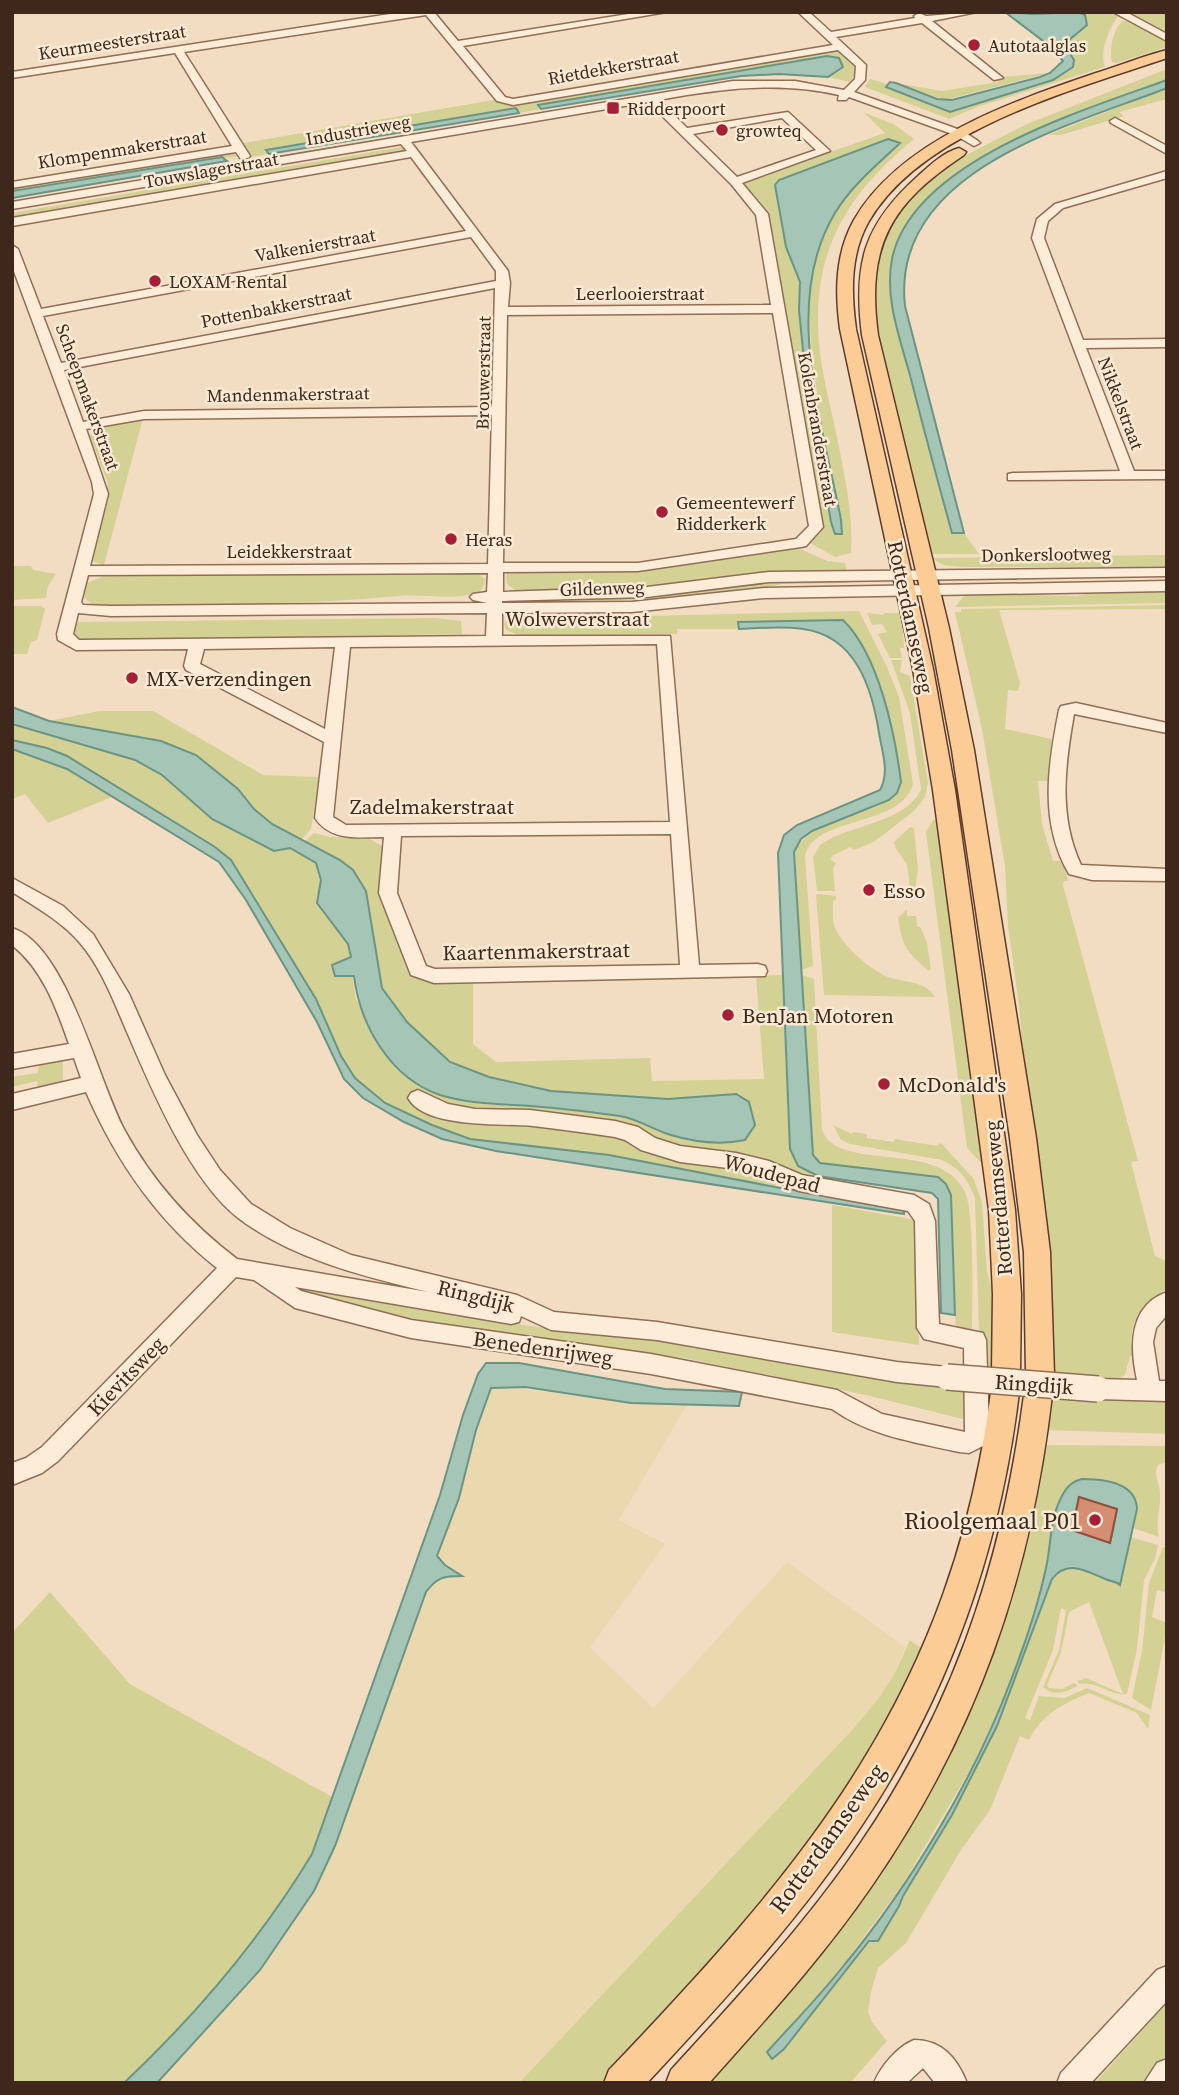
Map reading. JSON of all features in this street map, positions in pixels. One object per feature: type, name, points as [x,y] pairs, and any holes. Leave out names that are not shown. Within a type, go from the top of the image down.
[{"type":"main road","name":"Rotterdamseweg","points":[[622,2083],[691,2010],[762,1927],[835,1835],[880,1768],[941,1645],[970,1567],[995,1468],[1006,1382],[1007,1294],[1002,1210],[985,1067],[934,729],[848,329],[844,288],[846,263],[862,220],[876,199],[912,164],[967,138],[1009,110],[1167,54]]},
{"type":"main road","points":[[1106,90],[1167,66]]},
{"type":"main road","name":"Rotterdamseweg","points":[[684,2083],[783,1972],[838,1902],[879,1846],[927,1765],[970,1675],[1000,1594],[1027,1486],[1039,1385],[1037,1252],[1023,1138],[963,750],[866,308],[867,275],[872,251],[881,231],[898,205],[916,185],[967,138]]},
{"type":"street","name":"Rietdekkerstraat","points":[[427,12],[457,44],[501,99],[513,102],[843,46]]},
{"type":"street","name":"Keurmeesterstraat","points":[[12,75],[427,12]]},
{"type":"street","points":[[457,44],[662,12]]},
{"type":"street","points":[[803,12],[858,60],[863,71],[860,80],[845,95]]},
{"type":"street","points":[[915,12],[998,78]]},
{"type":"street","points":[[830,35],[971,12]]},
{"type":"street","points":[[1118,12],[1167,38]]},
{"type":"street","points":[[178,50],[250,166]]},
{"type":"street","name":"Industrieweg","points":[[12,206],[709,89],[768,85],[845,95],[967,138]]},
{"type":"street","name":"Kolenbranderstraat","points":[[497,569],[638,567],[801,543],[816,527],[776,309],[762,214],[735,181],[652,99]]},
{"type":"street","points":[[685,132],[784,114],[824,151],[735,181]]},
{"type":"street","points":[[1115,121],[1167,151]]},
{"type":"street","name":"Brouwerstraat","points":[[404,140],[502,271],[504,283],[494,639]]},
{"type":"street","name":"Klompenmakerstraat","points":[[12,186],[238,148]]},
{"type":"street","name":"Touwslagerstraat","points":[[12,222],[415,153]]},
{"type":"street","name":"Nikkelstraat","points":[[1129,476],[1038,239],[1038,226],[1047,213],[1059,206],[1167,174]]},
{"type":"street","name":"Valkenierstraat","points":[[38,313],[474,233]]},
{"type":"street","name":"Scheepmakerstraat","points":[[12,250],[38,313],[99,482],[101,494],[73,602]]},
{"type":"street","name":"Pottenbakkerstraat","points":[[56,368],[504,283]]},
{"type":"street","name":"Leerlooierstraat","points":[[503,311],[776,309]]},
{"type":"street","name":"Nikkelstraat","points":[[1078,344],[1167,343]]},
{"type":"street","name":"Mandenmakerstraat","points":[[77,427],[144,415],[501,411]]},
{"type":"street","name":"Nikkelstraat","points":[[1013,477],[1167,475]]},
{"type":"street","name":"Leidekkerstraat","points":[[81,571],[497,569]]},
{"type":"street","name":"Donkerslootweg","points":[[927,582],[1167,572]]},
{"type":"street","name":"Gildenweg","points":[[73,602],[79,609],[88,611],[299,609],[496,603],[632,607],[765,593],[927,582]]},
{"type":"street","name":"Donkerslootweg","points":[[927,582],[1167,586]]},
{"type":"street","name":"Wolweverstraat","points":[[73,602],[65,634],[66,640],[76,645],[664,639],[690,972]]},
{"type":"street","name":"Zadelmakerstraat","points":[[342,642],[324,818],[329,824],[344,831],[678,828]]},
{"type":"street","points":[[197,644],[192,666],[333,740]]},
{"type":"street","points":[[1167,728],[1076,708],[1067,710],[1054,779],[1055,806],[1068,860],[1074,870],[1093,874],[1167,875]]},
{"type":"street","name":"Kaartenmakerstraat","points":[[393,831],[388,892],[418,970],[435,976],[758,971]]},
{"type":"street","name":"Ringdijk","points":[[12,884],[57,911],[87,939],[120,994],[155,1076],[190,1141],[214,1176],[244,1210],[283,1234],[348,1263],[419,1283],[517,1304],[551,1321],[657,1331],[897,1372],[1098,1389],[1158,1391]]},
{"type":"street","name":"Benedenrijweg","points":[[12,935],[47,970],[92,1083],[116,1132],[173,1218],[212,1254],[232,1267],[407,1300],[551,1321]]},
{"type":"street","points":[[12,1062],[80,1049]]},
{"type":"street","points":[[12,1102],[92,1083]]},
{"type":"street","name":"Woudepad","points":[[418,1098],[444,1111],[467,1116],[530,1118],[615,1129],[631,1133],[648,1144],[681,1154],[762,1167],[799,1184],[914,1203],[922,1210],[925,1221],[928,1328],[932,1332],[975,1340],[978,1426],[972,1442],[959,1442],[880,1424],[857,1414],[837,1400]]},
{"type":"street","name":"Kievitsweg","points":[[12,1474],[34,1466],[50,1454],[232,1267]]},
{"type":"street","name":"Benedenrijweg","points":[[258,1271],[295,1298],[411,1329],[651,1364],[837,1400]]},
{"type":"street","points":[[1158,1391],[1141,1345],[1142,1333],[1152,1314],[1167,1301]]},
{"type":"street","points":[[1071,2083],[1167,1980]]},
{"type":"street","points":[[888,2083],[914,2054],[930,2054],[953,2083]]},
{"type":"street","points":[[1158,2083],[1167,2073]]},
{"type":"shaded area","points":[[1005,12],[1078,12],[1085,15],[1087,25],[1065,46],[1074,60],[1073,67],[1053,80],[950,112],[886,87],[890,82],[896,83],[937,99],[952,100],[1040,77],[1050,73],[1063,61],[1051,47]]},
{"type":"shaded area","points":[[1078,12],[1113,12],[1119,15],[1106,40],[1103,54],[1105,67],[980,106],[949,119],[865,87],[870,79],[888,84],[886,87],[950,112],[1040,84],[1074,60],[1065,46],[1067,41],[1080,33]]},
{"type":"shaded area","points":[[1126,12],[1167,12],[1167,33]]},
{"type":"shaded area","points":[[1122,21],[1128,21],[1167,41],[1167,47],[1117,63],[1112,62],[1112,40]]},
{"type":"shaded area","points":[[844,50],[858,69],[850,82],[828,77],[841,69],[816,58],[539,105],[541,109],[519,113],[516,108],[267,149],[269,154],[251,157],[244,143],[499,99],[511,104]]},
{"type":"shaded area","points":[[827,56],[839,58],[843,67],[828,77],[779,74],[741,76],[541,109],[538,105]]},
{"type":"shaded area","points":[[1167,69],[1167,80],[1037,129],[992,151],[951,178],[918,210],[897,247],[891,291],[898,332],[952,533],[964,533],[979,554],[930,554],[872,309],[877,258],[888,230],[914,192],[968,154],[1027,124]]},
{"type":"shaded area","points":[[1049,73],[945,100],[896,83],[942,91],[998,82],[998,78],[1002,77]]},
{"type":"shaded area","points":[[1167,80],[1167,88],[1083,119],[994,160],[956,187],[926,220],[908,259],[905,306],[964,533],[952,533],[892,305],[892,259],[906,224],[932,194],[966,167],[1006,144],[1049,124]]},
{"type":"shaded area","points":[[1167,88],[1167,99],[1119,112],[1124,116],[1061,135],[1048,135]]},
{"type":"shaded area","points":[[516,108],[519,113],[269,154],[266,150]]},
{"type":"shaded area","points":[[863,112],[893,124],[914,139],[867,184],[850,208],[836,232],[826,259],[820,288],[820,353],[844,474],[851,526],[851,553],[835,557],[810,543],[821,532],[822,524],[767,218],[765,211],[742,186],[746,181],[885,133]],"holes":[[[887,139],[900,143],[841,204],[823,237],[811,284],[812,357],[835,534],[806,380],[799,310],[800,282],[786,247],[779,180]]]},
{"type":"shaded area","points":[[888,139],[900,143],[841,203],[819,248],[811,285],[808,324],[811,364],[841,520],[842,534],[835,534],[806,380],[799,310],[800,282],[786,247],[775,185],[779,180]]},
{"type":"shaded area","points":[[407,146],[410,150],[12,219],[12,213]]},
{"type":"shaded area","points":[[222,152],[235,154],[237,157],[208,159],[12,191],[12,187]]},
{"type":"shaded area","points":[[222,157],[227,161],[12,198],[12,191]]},
{"type":"shaded area","points":[[143,418],[104,565],[92,561],[108,483],[90,436],[95,427]]},
{"type":"shaded area","points":[[798,548],[827,561],[845,563],[847,572],[708,578],[629,589],[526,592],[515,590],[507,584],[506,577],[508,574],[526,572],[653,570]]},
{"type":"shaded area","points":[[1167,555],[1167,567],[962,567],[943,565],[931,558]]},
{"type":"shaded area","points":[[12,566],[31,566],[33,570],[56,574],[48,586],[46,598],[12,600]]},
{"type":"shaded area","points":[[480,575],[485,579],[483,587],[476,593],[455,597],[408,596],[289,603],[106,607],[95,606],[83,597],[85,584],[104,576]]},
{"type":"shaded area","points":[[848,577],[849,583],[783,584],[684,600],[628,605],[525,605],[526,600],[609,598],[738,582]]},
{"type":"shaded area","points":[[1167,591],[1167,603],[955,607],[963,597],[972,594],[1077,596],[1093,592]]},
{"type":"shaded area","points":[[1167,605],[1167,609],[999,610],[1020,683],[1018,691],[1008,690],[1005,729],[1052,739],[1048,781],[1038,781],[1042,824],[1053,861],[1063,861],[1068,881],[1064,881],[1063,885],[1138,1161],[1131,1162],[1155,1256],[1167,1261],[1167,1288],[1143,1309],[1134,1324],[1133,1356],[1130,1356],[1125,1375],[1078,1400],[1167,1399],[1167,1434],[1047,1430],[1050,1375],[1019,1005],[1008,926],[1005,866],[982,729],[955,612],[961,612],[961,609]]},
{"type":"shaded area","points":[[12,606],[41,606],[45,609],[37,640],[31,642],[27,654],[13,654],[12,657]]},
{"type":"shaded area","points":[[859,611],[899,697],[913,784],[905,798],[892,808],[824,834],[811,844],[805,857],[813,966],[801,970],[795,848],[812,831],[883,803],[900,775],[888,714],[875,672],[866,652],[843,621],[739,622],[739,629],[677,629],[677,634],[519,635],[506,630],[504,624],[506,619]]},
{"type":"shaded area","points":[[867,613],[902,613],[902,658],[890,658],[878,634],[887,632],[882,624],[872,625]]},
{"type":"shaded area","points":[[436,618],[461,621],[462,634],[86,641],[72,636],[75,622]]},
{"type":"shaded area","points":[[843,620],[856,635],[876,674],[890,719],[901,782],[897,793],[889,800],[812,831],[801,839],[794,852],[813,1155],[820,1163],[938,1177],[946,1184],[951,1195],[955,1315],[941,1313],[938,1199],[932,1193],[818,1176],[798,1166],[790,1149],[778,853],[784,835],[797,825],[880,790],[884,762],[872,699],[866,682],[848,653],[821,634],[787,628],[739,629],[738,622]]},
{"type":"shaded area","points":[[891,660],[902,660],[900,672],[910,676],[928,783],[925,797],[915,810],[874,842],[854,850],[850,847],[832,856],[831,860],[836,863],[833,869],[835,891],[817,891],[813,857],[820,845],[903,809],[914,800],[921,789],[910,713]]},
{"type":"shaded area","points":[[12,707],[49,721],[161,741],[196,755],[238,789],[254,809],[272,824],[340,860],[353,870],[366,891],[382,988],[407,1022],[450,1062],[489,1077],[551,1091],[668,1099],[736,1094],[749,1102],[755,1125],[745,1140],[698,1141],[671,1135],[620,1116],[473,1102],[440,1095],[422,1087],[392,1063],[380,1048],[363,1013],[354,976],[335,976],[332,965],[351,957],[348,944],[317,903],[321,880],[316,863],[290,848],[274,851],[212,819],[162,775],[135,760],[12,724]]},
{"type":"shaded area","points":[[99,711],[153,711],[263,775],[319,777],[311,829],[301,840],[262,817],[238,789],[161,741],[49,721]]},
{"type":"shaded area","points":[[12,724],[135,760],[162,775],[212,819],[274,851],[290,848],[316,863],[321,880],[317,903],[348,944],[356,1000],[478,1104],[533,1106],[624,1117],[671,1135],[736,1094],[668,1099],[551,1091],[489,1077],[450,1062],[407,1022],[382,988],[370,909],[359,878],[340,860],[304,842],[314,833],[330,837],[368,838],[382,846],[413,975],[432,983],[473,982],[473,1044],[496,1062],[650,1058],[652,1081],[764,1079],[756,976],[782,975],[788,1118],[798,1166],[818,1176],[807,1181],[779,1178],[775,1187],[609,1155],[470,1139],[385,1103],[355,1078],[341,1056],[316,999],[231,860],[215,847],[67,756],[12,740]]},
{"type":"shaded area","points":[[12,740],[67,756],[215,847],[231,860],[316,999],[341,1056],[355,1078],[385,1103],[470,1139],[609,1155],[775,1187],[904,1207],[904,1214],[496,1151],[442,1139],[404,1122],[363,1098],[344,1079],[317,1022],[246,900],[219,862],[67,769],[12,749]]},
{"type":"shaded area","points":[[12,749],[67,769],[112,797],[48,823],[25,794],[12,799]]},
{"type":"shaded area","points":[[933,820],[940,820],[986,1168],[967,1148],[926,832]]},
{"type":"shaded area","points":[[910,827],[914,828],[918,869],[915,889],[910,889],[907,864],[894,842]]},
{"type":"shaded area","points":[[818,894],[836,896],[833,901],[835,928],[859,957],[883,975],[921,985],[935,997],[824,995]]},
{"type":"shaded area","points":[[907,909],[907,916],[916,916],[917,926],[921,928],[927,943],[931,969],[929,971],[911,954],[901,936],[898,918]]},
{"type":"shaded area","points":[[802,975],[814,979],[822,1130],[832,1143],[847,1150],[933,1165],[951,1175],[964,1190],[970,1216],[972,1329],[956,1331],[951,1195],[946,1184],[937,1177],[820,1163],[813,1155]]},
{"type":"shaded area","points":[[63,1060],[63,1083],[38,1089],[37,1081],[12,1087],[12,1077],[38,1073],[39,1064]]},
{"type":"shaded area","points":[[833,1125],[852,1134],[867,1134],[867,1138],[894,1142],[895,1139],[937,1146],[941,1143],[973,1178],[982,1202],[987,1272],[998,1311],[990,1425],[980,1366],[975,1198],[969,1185],[959,1171],[942,1160],[850,1144],[841,1140]]},
{"type":"shaded area","points":[[832,1205],[916,1220],[919,1345],[832,1332]]},
{"type":"shaded area","points":[[317,1287],[504,1322],[679,1342],[898,1382],[972,1387],[971,1421],[866,1395],[689,1359],[409,1319],[303,1294],[299,1288]]},
{"type":"shaded area","points":[[486,1363],[519,1363],[665,1389],[742,1392],[739,1406],[631,1403],[525,1387],[491,1388],[476,1430],[459,1498],[437,1556],[462,1576],[441,1578],[426,1592],[335,1846],[314,1891],[260,1970],[157,2083],[124,2083],[177,2030],[226,1975],[271,1916],[312,1854],[440,1495],[463,1415],[478,1374]]},
{"type":"shaded area","points":[[501,1386],[631,1403],[687,1405],[619,1520],[665,1544],[590,1648],[654,1708],[787,1562],[905,1647],[896,1671],[855,1727],[519,2083],[157,2083],[260,1970],[314,1891],[335,1846],[426,1592],[435,1580],[444,1576],[461,1576],[437,1556],[459,1498],[486,1398],[491,1388]]},
{"type":"shaded area","points":[[1046,1445],[1167,1446],[1167,1462],[1158,1465],[1156,1472],[1160,1492],[1159,1537],[1133,1528],[1137,1509],[1076,1481],[1068,1485],[1058,1503],[1046,1568],[1022,1651],[1002,1703],[973,1765],[901,1887],[773,2059],[784,2049],[869,1941],[878,1940],[899,1907],[952,1815],[997,1726],[1052,1579],[1064,1570],[1077,1568],[1120,1585],[1130,1537],[1158,1545],[1155,1559],[1144,1580],[1137,1649],[1127,1694],[1123,1694],[1089,1602],[1069,1612],[1061,1653],[1047,1685],[1049,1688],[1062,1689],[1074,1683],[1078,1686],[1056,1693],[1043,1687],[1059,1650],[1066,1610],[1061,1608],[1053,1650],[1025,1718],[1030,1720],[1039,1696],[1065,1698],[1087,1688],[1150,1715],[1148,1729],[1137,1713],[1089,1693],[1054,1711],[1040,1723],[1029,1740],[1020,1736],[990,1810],[961,1850],[906,1943],[878,1968],[868,2012],[872,2022],[887,2041],[850,2083],[707,2083],[981,1682],[1017,1583],[1039,1492]]},
{"type":"shaded area","points":[[1078,1480],[1099,1480],[1117,1484],[1131,1493],[1135,1500],[1137,1509],[1120,1585],[1077,1568],[1064,1569],[1052,1579],[997,1726],[952,1815],[899,1906],[878,1941],[869,1941],[784,2049],[772,2059],[767,2052],[826,1987],[894,1900],[960,1791],[996,1717],[1026,1638],[1043,1582],[1057,1508],[1066,1489]],"holes":[[[1079,1497],[1117,1510],[1110,1543],[1072,1530]]]},
{"type":"shaded area","points":[[1163,1547],[1167,1548],[1167,1593],[1157,1590],[1152,1617],[1167,1623],[1167,1627],[1151,1710],[1132,1698],[1142,1651],[1149,1583]]},
{"type":"shaded area","points":[[50,1592],[130,1684],[334,1798],[312,1854],[250,1948],[216,1990],[124,2083],[12,2083],[12,1633]]},
{"type":"shaded area","points":[[910,1640],[922,1649],[876,1747],[778,1890],[604,2083],[519,2083],[855,1727],[881,1695]]},
{"type":"shaded area","points":[[1086,1678],[1123,1694],[1092,1684],[1080,1684],[1077,1681]]},
{"type":"shaded area","points":[[1167,2003],[1167,2054],[1142,2083],[1095,2083]]},
{"type":"building","name":"Rioolgemaal P01","points":[[1079,1497],[1117,1509],[1110,1543],[1072,1530]]},
{"type":"place","name":"Autotaalglas","points":[[974,45]]},
{"type":"place","name":"Ridderpoort","points":[[613,108]]},
{"type":"place","name":"growteq","points":[[722,130]]},
{"type":"place","name":"LOXAM Rental","points":[[155,281]]},
{"type":"place","name":"Gemeentewerf Ridderkerk","points":[[662,512]]},
{"type":"place","name":"Heras","points":[[451,539]]},
{"type":"place","name":"MX-verzendingen","points":[[132,678]]},
{"type":"place","name":"Esso","points":[[869,890]]},
{"type":"place","name":"BenJan Motoren","points":[[728,1015]]},
{"type":"place","name":"McDonald's","points":[[884,1084]]},
{"type":"place","name":"Rioolgemaal P01","points":[[1095,1520]]}]
